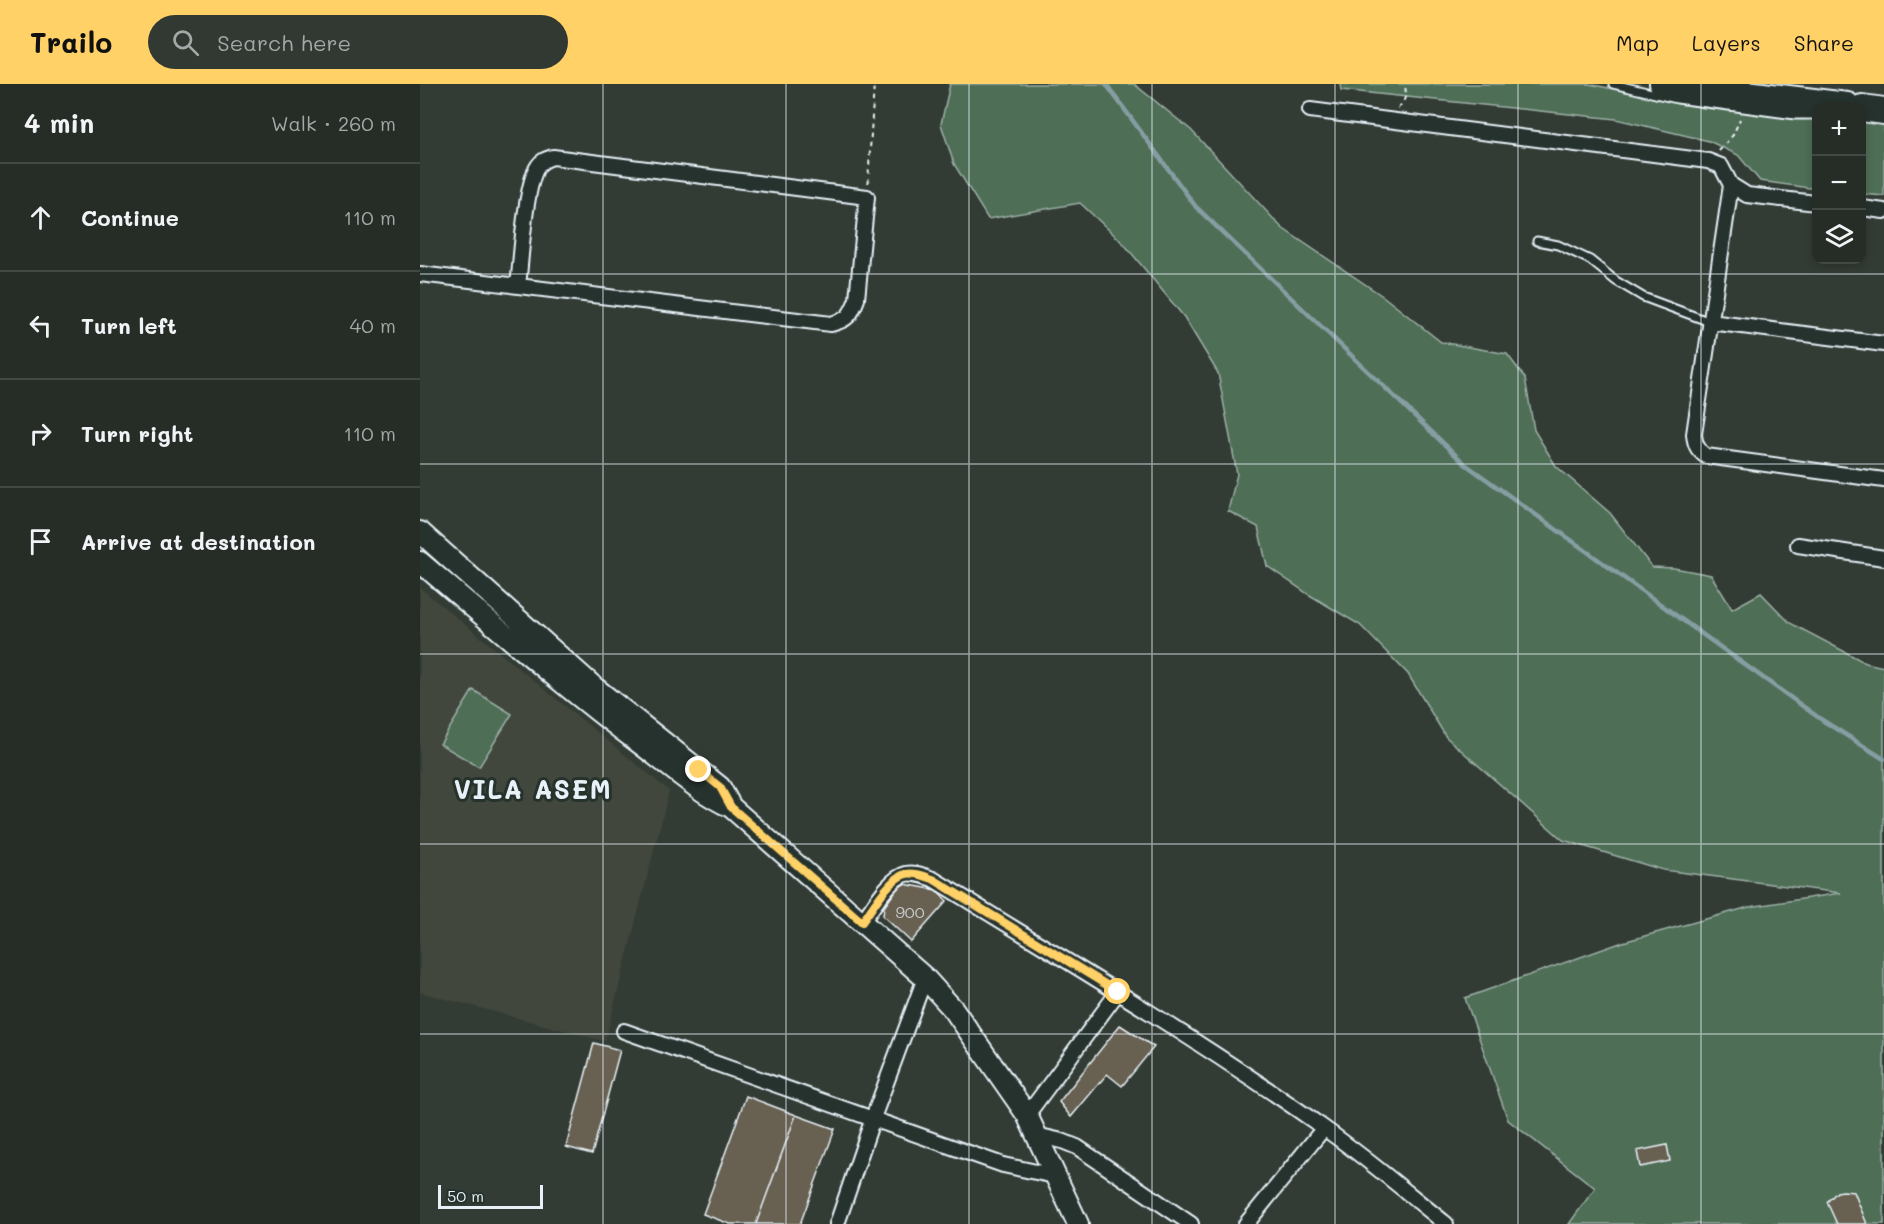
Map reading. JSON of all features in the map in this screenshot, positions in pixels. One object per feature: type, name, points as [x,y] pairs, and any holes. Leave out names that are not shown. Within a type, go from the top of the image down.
[{"type":"highway","points":[[1663,84],[1814,102]]},
{"type":"highway","points":[[1866,109],[1884,111]]},
{"type":"main road","points":[[420,532],[594,687],[720,787],[731,807]]},
{"type":"main road","points":[[420,562],[607,719],[712,798],[731,807],[925,978],[954,1010],[1027,1116],[1078,1224]]},
{"type":"street","points":[[1310,110],[1708,161],[1721,165],[1731,185],[1747,195],[1812,203]]},
{"type":"street","points":[[420,274],[518,286],[831,324],[843,321],[852,312],[857,299],[867,197],[554,157],[545,159],[538,164],[533,175],[518,286]]},
{"type":"street","points":[[1731,185],[1694,434],[1695,444],[1706,456],[1884,480]]},
{"type":"street","points":[[1866,209],[1884,211]]},
{"type":"street","points":[[1710,322],[1884,344]]},
{"type":"street","points":[[1798,545],[1884,558]]},
{"type":"street","points":[[862,922],[892,881],[905,874],[917,874],[933,879],[1118,992],[1270,1091],[1324,1128],[1446,1224]]},
{"type":"street","points":[[837,1224],[873,1118],[925,978]]},
{"type":"street","points":[[1027,1116],[1118,992]]},
{"type":"street","points":[[624,1031],[1004,1165],[1055,1176]]},
{"type":"street","points":[[1246,1224],[1324,1128]]},
{"type":"street","points":[[1036,1135],[1077,1147],[1191,1224]]},
{"type":"lane","points":[[1613,84],[1667,97],[1795,115],[1812,115]]},
{"type":"lane","points":[[1537,241],[1558,245],[1590,260],[1616,281],[1642,297],[1710,322]]},
{"type":"path","points":[[867,197],[874,84]]},
{"type":"path","points":[[1388,120],[1405,101],[1404,84]]},
{"type":"path","points":[[1708,161],[1733,135],[1742,108]]},
{"type":"shaded area","points":[[420,588],[669,791],[605,1041],[420,992]]},
{"type":"green space","points":[[950,84],[1134,84],[1191,130],[1282,228],[1384,297],[1441,342],[1507,354],[1525,378],[1534,430],[1556,466],[1610,513],[1652,567],[1674,568],[1711,575],[1732,609],[1761,593],[1790,623],[1866,663],[1884,667],[1884,1224],[1569,1224],[1595,1188],[1508,1120],[1465,998],[1623,942],[1749,907],[1841,893],[1663,870],[1563,840],[1446,737],[1408,674],[1360,625],[1267,566],[1258,527],[1228,511],[1237,474],[1218,373],[1184,317],[1124,244],[1080,203],[988,219],[954,164],[941,124]]},
{"type":"green space","points":[[1340,84],[1589,84],[1704,108],[1812,119],[1812,188],[1760,181],[1738,155],[1709,141],[1616,119],[1341,90]]},
{"type":"green space","points":[[1866,122],[1884,124],[1884,196],[1866,194]]},
{"type":"green space","points":[[473,690],[512,714],[479,767],[440,744]]},
{"type":"building","points":[[904,884],[936,890],[947,901],[911,942],[883,916],[884,907],[897,889]]},
{"type":"building","points":[[1120,1025],[1154,1047],[1122,1086],[1107,1074],[1071,1117],[1059,1102]]},
{"type":"building","points":[[594,1043],[620,1050],[592,1154],[566,1147]]},
{"type":"building","points":[[746,1096],[796,1115],[756,1224],[730,1224],[703,1214]]},
{"type":"building","points":[[796,1115],[835,1129],[800,1224],[756,1224]]},
{"type":"building","points":[[1667,1145],[1670,1161],[1640,1167],[1637,1151]]},
{"type":"building","points":[[1837,1192],[1854,1192],[1867,1224],[1837,1224],[1827,1202]]},
{"type":"waterway","points":[[1106,84],[1196,207],[1465,464],[1822,720],[1884,759]]},
{"type":"district","name":"VILA ASEM","points":[[533,790]]},
{"type":"route","points":[[699,770],[720,787],[731,807],[862,922],[892,881],[905,874],[917,874],[933,879],[1118,992]]}]
